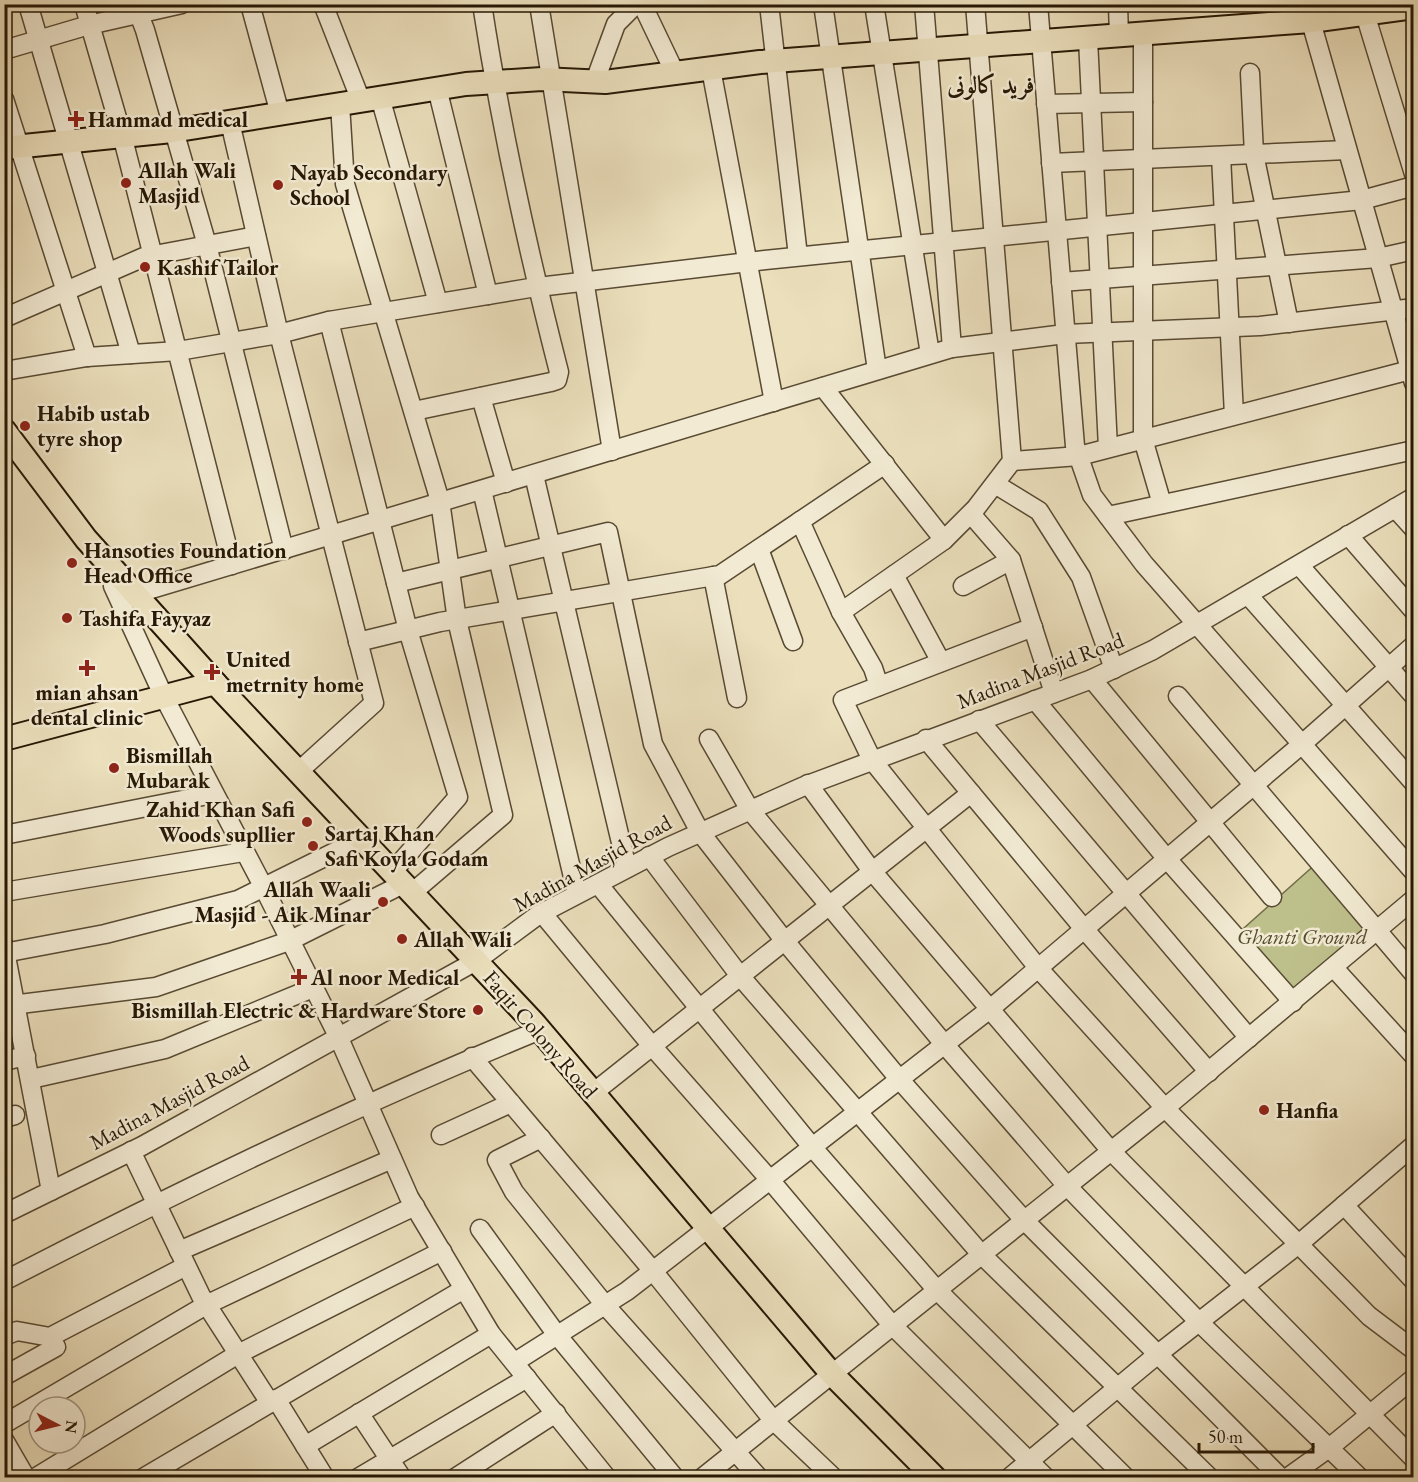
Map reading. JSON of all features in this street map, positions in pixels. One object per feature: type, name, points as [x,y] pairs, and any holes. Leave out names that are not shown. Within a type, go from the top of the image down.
[{"type":"main road","points":[[12,148],[172,131],[437,88],[494,82],[595,81],[831,57],[1143,35],[1308,13],[1413,7]]},
{"type":"main road","name":"Faqir Colony Road","points":[[4,430],[86,539],[215,683],[540,1029],[831,1373],[935,1478]]},
{"type":"main road","points":[[4,740],[215,683]]},
{"type":"street","points":[[28,4],[131,354]]},
{"type":"street","points":[[84,4],[122,135],[232,566]]},
{"type":"street","points":[[4,50],[136,10],[182,4]]},
{"type":"street","points":[[250,4],[280,114]]},
{"type":"street","points":[[323,4],[438,303]]},
{"type":"street","points":[[414,411],[557,380],[559,372],[538,288],[494,82],[482,4]]},
{"type":"street","points":[[539,4],[612,451]]},
{"type":"street","points":[[595,81],[616,24],[636,4]]},
{"type":"street","points":[[642,4],[675,73]]},
{"type":"street","points":[[769,4],[798,256]]},
{"type":"street","points":[[823,4],[877,370]]},
{"type":"street","points":[[874,4],[880,54],[930,354]]},
{"type":"street","points":[[924,4],[952,348]]},
{"type":"street","points":[[841,612],[944,540],[971,514],[1012,460],[975,4]]},
{"type":"street","points":[[1038,4],[1076,446],[1092,495],[1195,625],[1413,872]]},
{"type":"street","points":[[1118,4],[1119,37]]},
{"type":"street","points":[[1364,9],[1408,141],[1413,174]]},
{"type":"street","points":[[136,10],[145,30],[172,131],[207,245],[284,550]]},
{"type":"street","points":[[1012,460],[1079,456],[1234,415],[1412,374],[1308,13]]},
{"type":"street","points":[[1143,35],[1143,439],[1162,504]]},
{"type":"street","points":[[1088,39],[1108,448]]},
{"type":"street","points":[[711,69],[774,402]]},
{"type":"street","points":[[1250,73],[1254,154],[1289,323]]},
{"type":"street","points":[[437,88],[488,295]]},
{"type":"street","points":[[4,99],[12,148],[66,291],[87,357]]},
{"type":"street","points":[[11,1005],[156,987],[289,941],[404,882],[503,815],[457,620],[440,501],[345,183],[361,101]]},
{"type":"street","points":[[1046,104],[1143,102]]},
{"type":"street","points":[[230,122],[279,334],[374,703],[299,771]]},
{"type":"street","points":[[1051,163],[1347,150]]},
{"type":"street","points":[[1221,156],[1234,415]]},
{"type":"street","points":[[4,371],[87,357],[178,351],[279,334],[329,321],[538,288],[798,256],[1362,200],[1413,186]]},
{"type":"street","points":[[4,318],[152,256],[256,236]]},
{"type":"street","points":[[1061,282],[1378,258],[1413,250]]},
{"type":"street","points":[[135,594],[952,348],[1065,334],[1289,323],[1413,308]]},
{"type":"street","points":[[329,321],[408,630],[458,797],[404,882]]},
{"type":"street","points":[[823,387],[944,540]]},
{"type":"street","points":[[481,397],[506,483]]},
{"type":"street","points":[[1108,516],[1413,450]]},
{"type":"street","points":[[358,642],[510,610],[720,575],[885,464]]},
{"type":"street","points":[[534,475],[627,868]]},
{"type":"street","points":[[995,484],[1039,511],[1045,520],[1081,577],[1114,669]]},
{"type":"street","points":[[482,490],[577,894]]},
{"type":"street","name":"Madina Masjid Road","points":[[4,1214],[131,1151],[476,961],[542,913],[649,856],[808,784],[1114,669],[1248,595],[1413,497]]},
{"type":"street","points":[[1395,508],[1413,529]]},
{"type":"street","points":[[971,514],[1011,560],[1054,693]]},
{"type":"street","points":[[800,521],[841,612],[873,668],[879,686]]},
{"type":"street","points":[[396,583],[608,532],[653,744],[700,832],[784,940],[900,1080],[1024,1220],[1281,1478]]},
{"type":"street","points":[[1348,535],[1413,611]]},
{"type":"street","points":[[759,549],[792,641]]},
{"type":"street","points":[[963,586],[1011,560]]},
{"type":"street","points":[[1299,564],[1413,696]]},
{"type":"street","points":[[894,575],[941,662]]},
{"type":"street","points":[[713,576],[737,698]]},
{"type":"street","points":[[113,586],[164,697],[338,1036],[415,1206],[491,1334],[606,1477]]},
{"type":"street","points":[[1248,595],[1413,783]]},
{"type":"street","points":[[1033,627],[843,700],[872,760],[1039,969],[1165,1108],[1300,1243],[1369,1316],[1413,1350]]},
{"type":"street","points":[[515,1362],[605,1305],[710,1229],[990,1009],[1301,745],[1413,645]]},
{"type":"street","points":[[1092,679],[1272,897]]},
{"type":"street","points":[[1178,696],[1413,974]]},
{"type":"street","points":[[1035,700],[1167,859],[1293,1002]]},
{"type":"street","points":[[979,720],[1249,1038]]},
{"type":"street","points":[[709,739],[750,810],[1067,1186],[1200,1323],[1360,1478]]},
{"type":"street","points":[[926,739],[1085,930],[1209,1072]]},
{"type":"street","points":[[808,784],[872,871],[1111,1151],[1370,1412],[1413,1459]]},
{"type":"street","points":[[593,1093],[971,793]]},
{"type":"street","points":[[4,835],[213,794]]},
{"type":"street","points":[[51,1191],[26,1056],[11,1005],[6,950],[175,917],[238,900],[363,838]]},
{"type":"street","points":[[4,892],[243,852]]},
{"type":"street","points":[[649,856],[740,976],[981,1254],[1209,1478]]},
{"type":"street","points":[[598,884],[813,1148],[936,1289],[1126,1478]]},
{"type":"street","points":[[702,1478],[1165,1108],[1334,968],[1413,899]]},
{"type":"street","points":[[542,913],[652,1046],[771,1181],[892,1324],[1046,1478]]},
{"type":"street","points":[[1334,968],[1413,1056]]},
{"type":"street","points":[[30,1079],[165,1049],[313,988]]},
{"type":"street","points":[[4,1281],[156,1202],[367,1103],[540,1029]]},
{"type":"street","points":[[4,1061],[26,1056]]},
{"type":"street","points":[[472,1057],[653,1271],[773,1420],[834,1478]]},
{"type":"street","points":[[441,1135],[511,1103]]},
{"type":"street","points":[[541,1138],[497,1160],[514,1192],[605,1305],[759,1478]]},
{"type":"street","points":[[1009,1478],[1158,1354],[1300,1243],[1413,1145]]},
{"type":"street","points":[[131,1151],[206,1305],[325,1478]]},
{"type":"street","points":[[4,1336],[17,1331],[50,1337],[183,1259],[392,1159]]},
{"type":"street","points":[[1344,1205],[1413,1281]]},
{"type":"street","points":[[4,1424],[206,1305],[415,1206]]},
{"type":"street","points":[[480,1229],[557,1335],[675,1478]]},
{"type":"street","points":[[35,1478],[238,1354],[441,1251]]},
{"type":"street","points":[[143,1478],[464,1289]]},
{"type":"street","points":[[305,1446],[491,1334]]},
{"type":"street","points":[[4,1376],[56,1347],[50,1337]]},
{"type":"street","points":[[357,1478],[527,1378]]},
{"type":"street","points":[[1287,1478],[1329,1448],[1413,1378]]},
{"type":"street","points":[[359,1413],[402,1478]]},
{"type":"street","points":[[455,1478],[556,1413]]},
{"type":"street","points":[[4,1440],[10,1462],[26,1478]]},
{"type":"green space","name":"Ghanti Ground","points":[[1318,862],[1377,930],[1293,1002],[1235,936]]},
{"type":"place","name":"Hammad medical","points":[[76,119]]},
{"type":"place","name":"Allah Wali Masjid","points":[[126,183]]},
{"type":"place","name":"Nayab Secondary School","points":[[278,185]]},
{"type":"place","name":"Kashif Tailor","points":[[145,267]]},
{"type":"place","name":"Habib ustab tyre shop","points":[[25,426]]},
{"type":"place","name":"Hansoties Foundation Head Office","points":[[72,563]]},
{"type":"place","name":"Tashifa Fayyaz","points":[[67,618]]},
{"type":"place","name":"mian ahsan dental clinic","points":[[87,668]]},
{"type":"place","name":"United metrnity home","points":[[212,672]]},
{"type":"place","name":"Bismillah Mubarak","points":[[114,768]]},
{"type":"place","name":"Zahid Khan Safi Woods supllier","points":[[307,822]]},
{"type":"place","name":"Sartaj Khan Safi Koyla Godam","points":[[313,846]]},
{"type":"place","name":"Allah Waali Masjid - Aik Minar","points":[[383,902]]},
{"type":"place","name":"Allah Wali","points":[[402,939]]},
{"type":"place","name":"Al noor Medical","points":[[299,977]]},
{"type":"place","name":"Bismillah Electric & Hardware Store","points":[[478,1010]]},
{"type":"place","name":"Hanfia","points":[[1264,1110]]},
{"type":"district","name":"فرید کالونی","points":[[991,85]]}]
